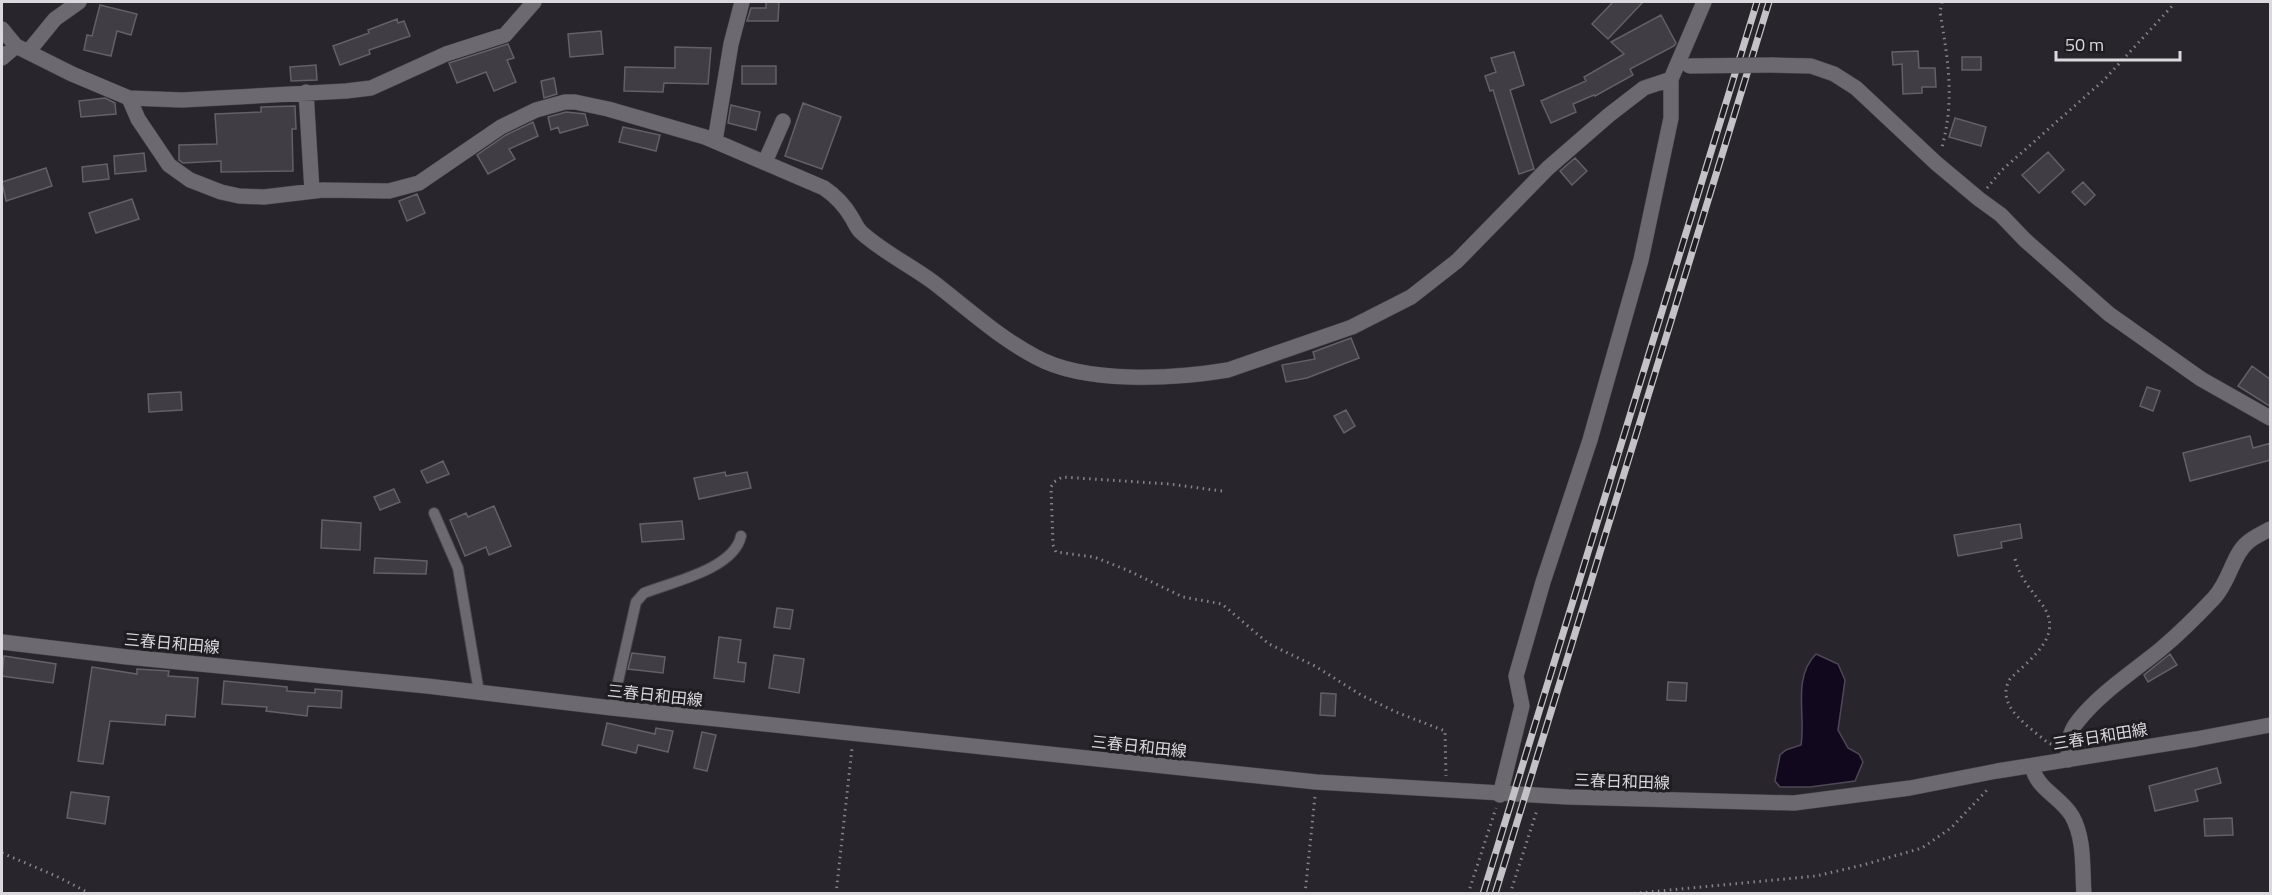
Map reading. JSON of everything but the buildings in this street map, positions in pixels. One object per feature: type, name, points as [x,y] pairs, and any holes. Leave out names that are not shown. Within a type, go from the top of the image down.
[{"type":"street","points":[[2,58],[22,49],[55,19],[79,2]]},
{"type":"street","points":[[2,29],[22,49],[72,74],[129,98],[182,100],[346,91],[371,87],[446,54],[505,35],[534,2]]},
{"type":"street","points":[[715,141],[731,44],[742,2]]},
{"type":"street","points":[[1500,795],[1522,706],[1515,676],[1590,440],[1641,260],[1679,70],[1704,2]]},
{"type":"street","points":[[129,98],[138,119],[165,160],[184,175],[203,186],[239,196],[264,197],[312,191],[389,191],[419,183],[501,127],[536,110],[565,102],[598,106],[715,141],[833,194],[861,233],[933,283],[991,329],[1037,358],[1072,370],[1106,375],[1208,374],[1228,370],[1352,327],[1411,297],[1457,261],[1548,168],[1609,115],[1644,88],[1679,70],[1772,64],[1810,66],[1856,87],[1936,163],[1978,199],[2001,215],[2025,240],[2109,314],[2201,379],[2271,418]]},
{"type":"street","points":[[306,93],[312,191]]},
{"type":"street","points":[[765,162],[783,121]]},
{"type":"street","points":[[2067,755],[2071,730],[2079,719],[2111,687],[2162,648],[2214,598],[2223,588],[2246,543],[2271,529]]},
{"type":"street","name":"三春日和田線","points":[[2,642],[1316,783],[1446,789],[1500,795],[1794,803],[1910,788],[2032,766],[2067,755],[2271,725]]},
{"type":"street","points":[[2032,766],[2034,777],[2070,813],[2075,823],[2082,844],[2084,894]]},
{"type":"lane","points":[[434,513],[458,568],[478,692]]},
{"type":"lane","points":[[612,708],[636,602],[644,593],[719,564],[739,546],[741,536]]},
{"type":"path","points":[[1936,163],[1948,123],[1951,97],[1940,12],[1942,2]]},
{"type":"path","points":[[1978,199],[2002,170],[2104,80],[2174,4]]},
{"type":"path","points":[[1222,491],[1169,484],[1062,477],[1051,487],[1053,545],[1056,552],[1094,557],[1184,597],[1222,604],[1269,644],[1315,666],[1396,712],[1445,730],[1446,789]]},
{"type":"path","points":[[2015,559],[2024,582],[2047,611],[2050,628],[2045,643],[2010,679],[2006,686],[2006,701],[2010,709],[2048,743],[2067,755]]},
{"type":"path","points":[[836,894],[854,734]]},
{"type":"path","points":[[1628,894],[1816,876],[1863,866],[1922,848],[1952,828],[1988,789],[1997,771]]},
{"type":"path","points":[[1305,894],[1316,783]]},
{"type":"path","points":[[1468,894],[1500,795]]},
{"type":"path","points":[[1510,894],[1541,796]]},
{"type":"path","points":[[2,853],[46,871],[91,894]]},
{"type":"shaded area","points":[[1816,654],[1838,664],[1845,680],[1838,730],[1848,748],[1859,754],[1863,762],[1855,781],[1810,787],[1780,787],[1775,781],[1780,755],[1786,750],[1801,745],[1802,685],[1804,674]]},
{"type":"railway","points":[[1483,894],[1757,2]]},
{"type":"railway","points":[[1495,894],[1769,2]]}]
